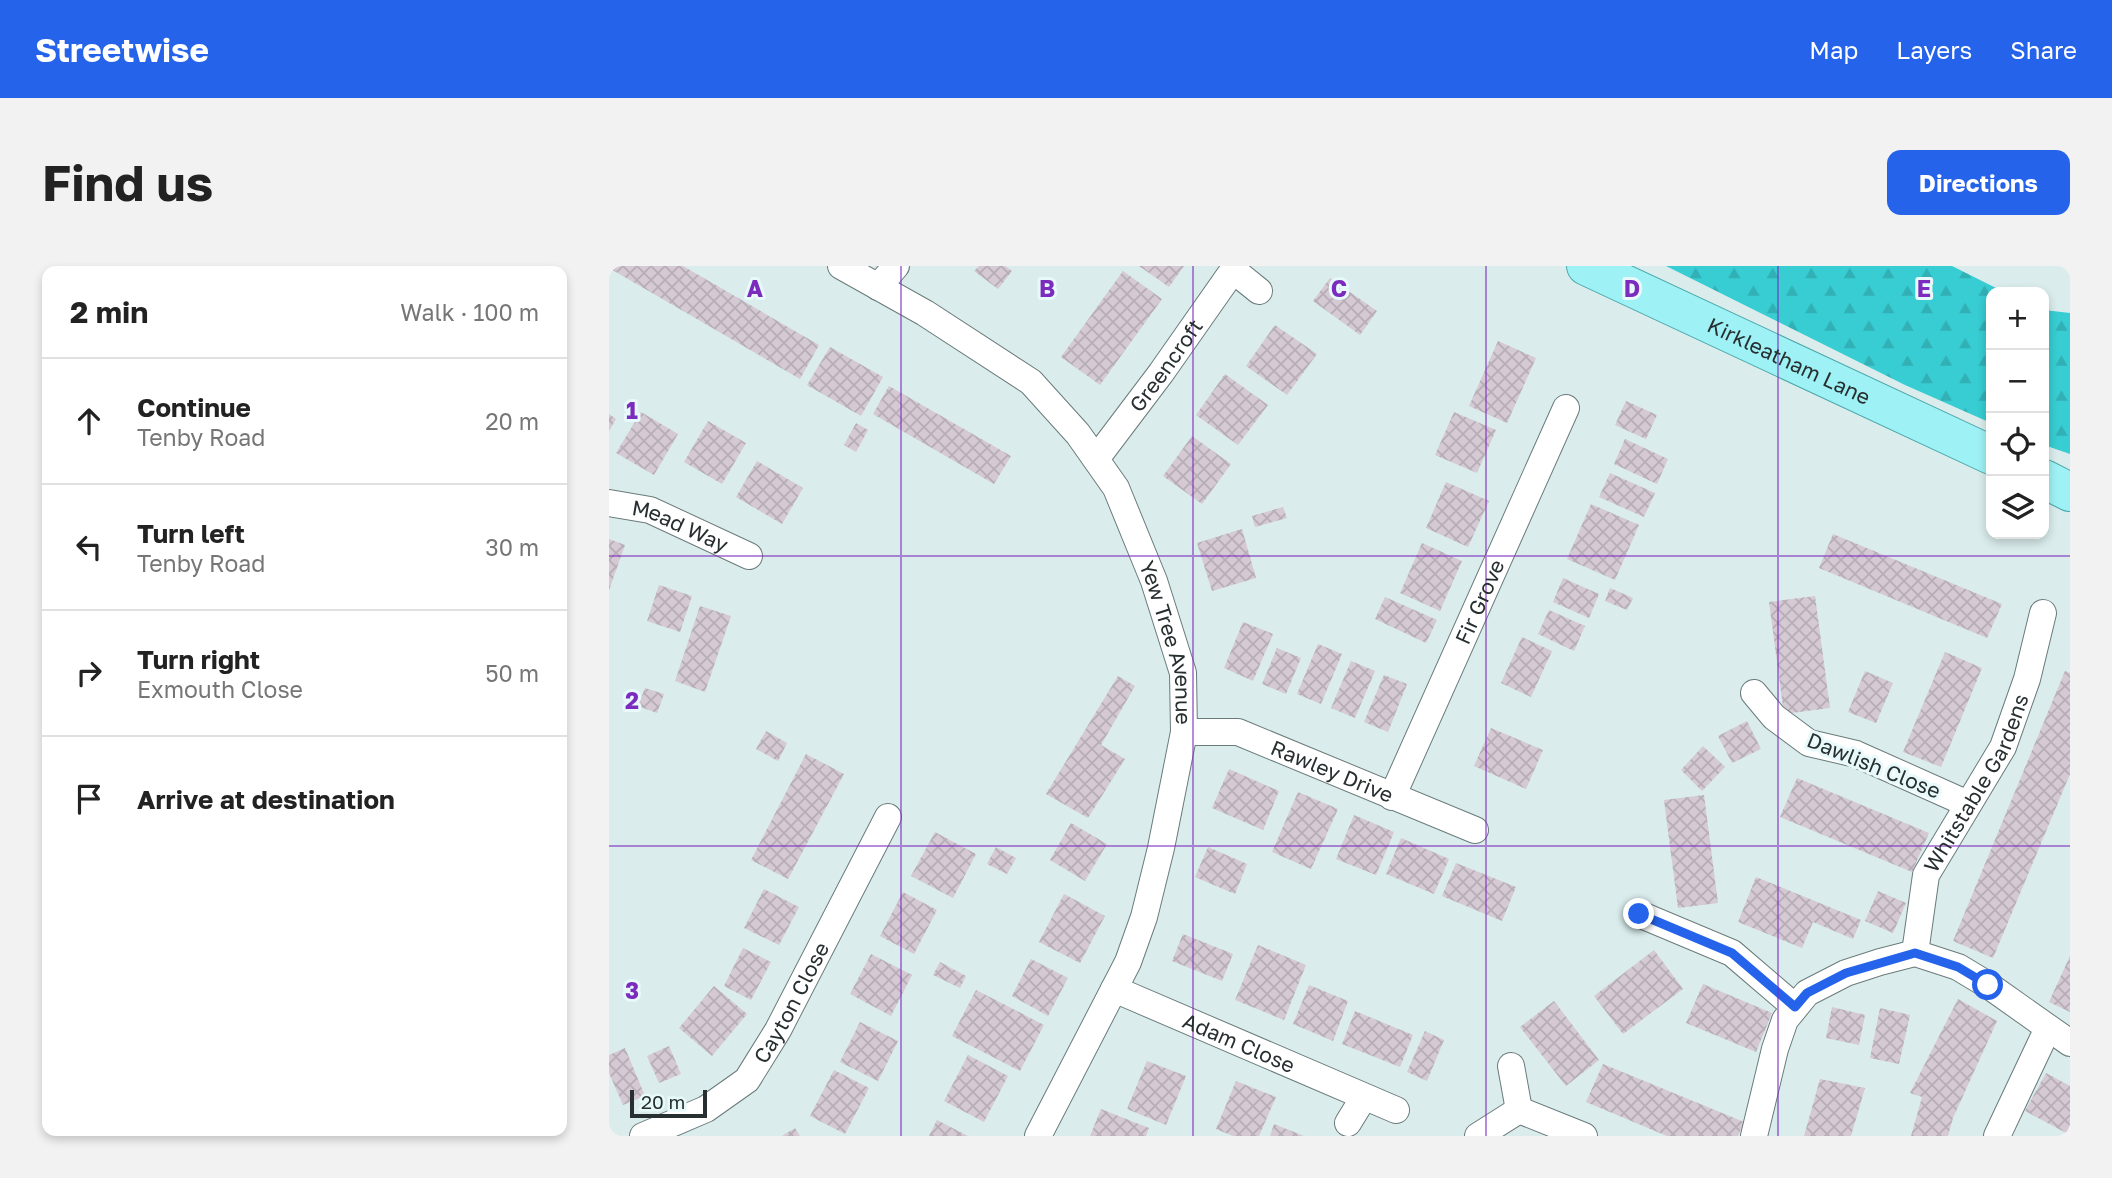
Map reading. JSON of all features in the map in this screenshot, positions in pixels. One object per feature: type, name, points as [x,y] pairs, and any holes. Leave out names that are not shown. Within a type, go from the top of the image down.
[{"type":"main road","name":"Kirkleatham Lane","points":[[1586,266],[1986,453]]},
{"type":"main road","points":[[2049,482],[2070,492]]},
{"type":"street","name":"Yew Tree Avenue","points":[[841,266],[925,313],[1031,382],[1078,434],[1116,488],[1154,581],[1183,673],[1184,732],[1144,917],[1128,962],[1038,1136]]},
{"type":"street","points":[[878,287],[896,266]]},
{"type":"street","name":"Greencroft","points":[[1096,458],[1161,373],[1234,268],[1259,291]]},
{"type":"street","name":"Fir Grove","points":[[1392,797],[1566,408]]},
{"type":"street","name":"Mead Way","points":[[609,503],[650,510],[749,556]]},
{"type":"street","name":"Whitstable Gardens","points":[[1915,953],[1926,875],[2003,747],[2027,680],[2043,612]]},
{"type":"street","name":"Dawlish Close","points":[[1754,693],[1774,717],[1809,743],[1856,754],[1968,804]]},
{"type":"street","name":"Rawley Drive","points":[[1184,732],[1238,732],[1475,830]]},
{"type":"street","name":"Cayton Close","points":[[643,1136],[706,1110],[747,1080],[778,1030],[888,817]]},
{"type":"street","points":[[1639,914],[1732,953],[1795,1007]]},
{"type":"street","points":[[1754,1136],[1775,1049],[1785,1020],[1807,993],[1846,973],[1915,953],[1958,967],[2070,1043]]},
{"type":"street","name":"Adam Close","points":[[1114,989],[1395,1110]]},
{"type":"street","points":[[1997,1136],[2048,1028]]},
{"type":"street","points":[[1511,1066],[1518,1110]]},
{"type":"street","points":[[1348,1123],[1364,1097]]},
{"type":"street","points":[[1478,1136],[1518,1110]]},
{"type":"street","points":[[1518,1110],[1584,1136]]},
{"type":"green space","points":[[1666,266],[1952,266],[1994,287],[1986,287],[1986,421],[1905,385]]},
{"type":"green space","points":[[2049,311],[2070,313],[2070,454],[2049,447]]},
{"type":"building","points":[[609,266],[683,266],[819,345],[800,379]]},
{"type":"building","points":[[979,266],[1005,266],[1012,271],[998,289],[974,271]]},
{"type":"building","points":[[1139,266],[1184,266],[1169,287]]},
{"type":"building","points":[[1123,271],[1162,299],[1100,385],[1061,357]]},
{"type":"building","points":[[1330,278],[1377,311],[1360,335],[1313,301]]},
{"type":"building","points":[[1275,325],[1317,354],[1287,395],[1246,366]]},
{"type":"building","points":[[1498,341],[1536,358],[1507,423],[1469,406]]},
{"type":"building","points":[[830,347],[883,377],[861,416],[807,385]]},
{"type":"building","points":[[1225,374],[1268,405],[1238,445],[1196,415]]},
{"type":"building","points":[[889,386],[1011,456],[994,484],[873,414]]},
{"type":"building","points":[[1626,401],[1657,415],[1646,439],[1615,425]]},
{"type":"building","points":[[641,412],[678,434],[654,475],[616,453]]},
{"type":"building","points":[[1454,412],[1496,430],[1477,473],[1435,455]]},
{"type":"building","points":[[609,414],[616,419],[609,431]]},
{"type":"building","points":[[708,421],[746,443],[722,484],[684,462]]},
{"type":"building","points":[[856,423],[868,430],[856,452],[844,445]]},
{"type":"building","points":[[1192,436],[1231,464],[1202,504],[1163,476]]},
{"type":"building","points":[[1625,439],[1668,459],[1657,484],[1614,464]]},
{"type":"building","points":[[757,461],[803,488],[782,524],[736,497]]},
{"type":"building","points":[[1610,473],[1655,493],[1644,517],[1599,497]]},
{"type":"building","points":[[1446,482],[1489,501],[1468,547],[1426,528]]},
{"type":"building","points":[[1591,504],[1639,525],[1615,580],[1567,559]]},
{"type":"building","points":[[1283,507],[1287,518],[1255,527],[1252,516]]},
{"type":"building","points":[[1242,529],[1256,578],[1212,591],[1197,543]]},
{"type":"building","points":[[1833,534],[2002,604],[1987,638],[1819,568]]},
{"type":"building","points":[[609,539],[625,545],[609,590]]},
{"type":"building","points":[[1422,543],[1462,561],[1440,611],[1400,593]]},
{"type":"building","points":[[1563,578],[1599,594],[1589,618],[1553,602]]},
{"type":"building","points":[[659,585],[692,596],[680,632],[647,621]]},
{"type":"building","points":[[1610,588],[1633,598],[1627,610],[1605,601]]},
{"type":"building","points":[[1815,596],[1830,708],[1784,714],[1769,602]]},
{"type":"building","points":[[1385,597],[1437,620],[1426,643],[1375,619]]},
{"type":"building","points":[[700,606],[731,616],[705,692],[675,681]]},
{"type":"building","points":[[1549,610],[1585,626],[1574,651],[1538,634]]},
{"type":"building","points":[[1243,622],[1273,634],[1253,681],[1224,668]]},
{"type":"building","points":[[1522,637],[1552,651],[1531,697],[1501,683]]},
{"type":"building","points":[[1318,644],[1342,654],[1321,704],[1297,694]]},
{"type":"building","points":[[1277,648],[1301,658],[1286,694],[1262,684]]},
{"type":"building","points":[[1945,652],[1982,668],[1941,767],[1903,752]]},
{"type":"building","points":[[1351,661],[1375,671],[1355,718],[1331,708]]},
{"type":"building","points":[[1865,671],[1893,683],[1876,723],[1848,712]]},
{"type":"building","points":[[2065,671],[2070,673],[2070,774],[1993,958],[1953,941]]},
{"type":"building","points":[[1384,675],[1407,684],[1388,732],[1364,722]]},
{"type":"building","points":[[1118,676],[1135,686],[1101,745],[1125,759],[1088,818],[1046,794]]},
{"type":"building","points":[[645,688],[664,694],[657,713],[638,706]]},
{"type":"building","points":[[1747,721],[1761,749],[1732,763],[1718,736]]},
{"type":"building","points":[[1491,728],[1543,750],[1526,789],[1474,766]]},
{"type":"building","points":[[766,731],[787,743],[778,761],[756,749]]},
{"type":"building","points":[[1703,746],[1725,767],[1702,791],[1681,770]]},
{"type":"building","points":[[806,754],[844,774],[788,879],[751,860]]},
{"type":"building","points":[[1229,769],[1279,791],[1263,830],[1212,808]]},
{"type":"building","points":[[1797,778],[1929,833],[1912,872],[1780,817]]},
{"type":"building","points":[[1298,792],[1338,809],[1311,869],[1272,852]]},
{"type":"building","points":[[1704,795],[1718,903],[1678,908],[1664,800]]},
{"type":"building","points":[[1354,815],[1394,832],[1376,875],[1336,859]]},
{"type":"building","points":[[1071,823],[1107,844],[1085,881],[1050,860]]},
{"type":"building","points":[[935,832],[976,854],[953,898],[911,876]]},
{"type":"building","points":[[1401,838],[1449,859],[1434,894],[1386,874]]},
{"type":"building","points":[[996,847],[1016,858],[1007,874],[987,864]]},
{"type":"building","points":[[1208,847],[1247,864],[1235,894],[1195,877]]},
{"type":"building","points":[[1456,863],[1516,887],[1502,921],[1442,896]]},
{"type":"building","points":[[1756,877],[1861,920],[1853,939],[1813,922],[1802,948],[1738,922]]},
{"type":"building","points":[[764,889],[799,907],[779,945],[744,928]]},
{"type":"building","points":[[1878,891],[1906,903],[1893,933],[1865,921]]},
{"type":"building","points":[[903,892],[937,910],[914,954],[880,936]]},
{"type":"building","points":[[1064,894],[1105,916],[1080,963],[1039,942]]},
{"type":"building","points":[[1183,934],[1233,954],[1222,981],[1172,961]]},
{"type":"building","points":[[1258,945],[1306,965],[1284,1020],[1235,1000]]},
{"type":"building","points":[[743,948],[771,962],[751,1000],[724,986]]},
{"type":"building","points":[[1654,950],[1683,989],[1623,1034],[1594,996]]},
{"type":"building","points":[[871,954],[912,975],[891,1016],[850,994]]},
{"type":"building","points":[[2070,956],[2070,1012],[2049,1002]]},
{"type":"building","points":[[1031,959],[1068,978],[1048,1016],[1012,996]]},
{"type":"building","points":[[940,962],[966,976],[960,988],[933,975]]},
{"type":"building","points":[[1703,984],[1772,1013],[1756,1052],[1686,1023]]},
{"type":"building","points":[[1309,985],[1348,1001],[1333,1041],[1293,1024]]},
{"type":"building","points":[[714,986],[747,1014],[712,1056],[679,1028]]},
{"type":"building","points":[[976,990],[1044,1025],[1020,1071],[952,1036]]},
{"type":"building","points":[[1958,999],[1997,1021],[1953,1118],[1948,1136],[1911,1136],[1922,1097],[1910,1093]]},
{"type":"building","points":[[1554,1001],[1599,1060],[1566,1086],[1520,1027]]},
{"type":"building","points":[[1832,1007],[1865,1015],[1859,1045],[1826,1038]]},
{"type":"building","points":[[1880,1008],[1910,1015],[1899,1064],[1870,1058]]},
{"type":"building","points":[[1355,1011],[1413,1035],[1400,1067],[1342,1044]]},
{"type":"building","points":[[860,1022],[898,1041],[878,1081],[840,1062]]},
{"type":"building","points":[[1425,1031],[1444,1040],[1427,1081],[1407,1072]]},
{"type":"building","points":[[669,1046],[681,1074],[659,1083],[647,1056]]},
{"type":"building","points":[[625,1048],[645,1096],[623,1105],[609,1073],[609,1055]]},
{"type":"building","points":[[968,1055],[1008,1076],[984,1122],[944,1101]]},
{"type":"building","points":[[1147,1061],[1186,1076],[1166,1125],[1127,1109]]},
{"type":"building","points":[[1603,1064],[1744,1122],[1738,1136],[1667,1136],[1586,1102]]},
{"type":"building","points":[[834,1070],[869,1088],[845,1134],[810,1116]]},
{"type":"building","points":[[2046,1073],[2070,1086],[2070,1135],[2025,1111]]},
{"type":"building","points":[[1820,1079],[1865,1088],[1851,1136],[1804,1136]]},
{"type":"building","points":[[1236,1081],[1276,1097],[1259,1136],[1233,1136],[1216,1129]]},
{"type":"building","points":[[1101,1109],[1149,1128],[1146,1136],[1090,1136]]},
{"type":"building","points":[[937,1120],[968,1136],[929,1136]]},
{"type":"building","points":[[1274,1124],[1304,1136],[1270,1136]]},
{"type":"building","points":[[795,1128],[800,1136],[782,1136]]},
{"type":"route","points":[[1639,914],[1732,953],[1795,1007],[1807,993],[1846,973],[1915,953],[1958,967],[1988,985]]}]
